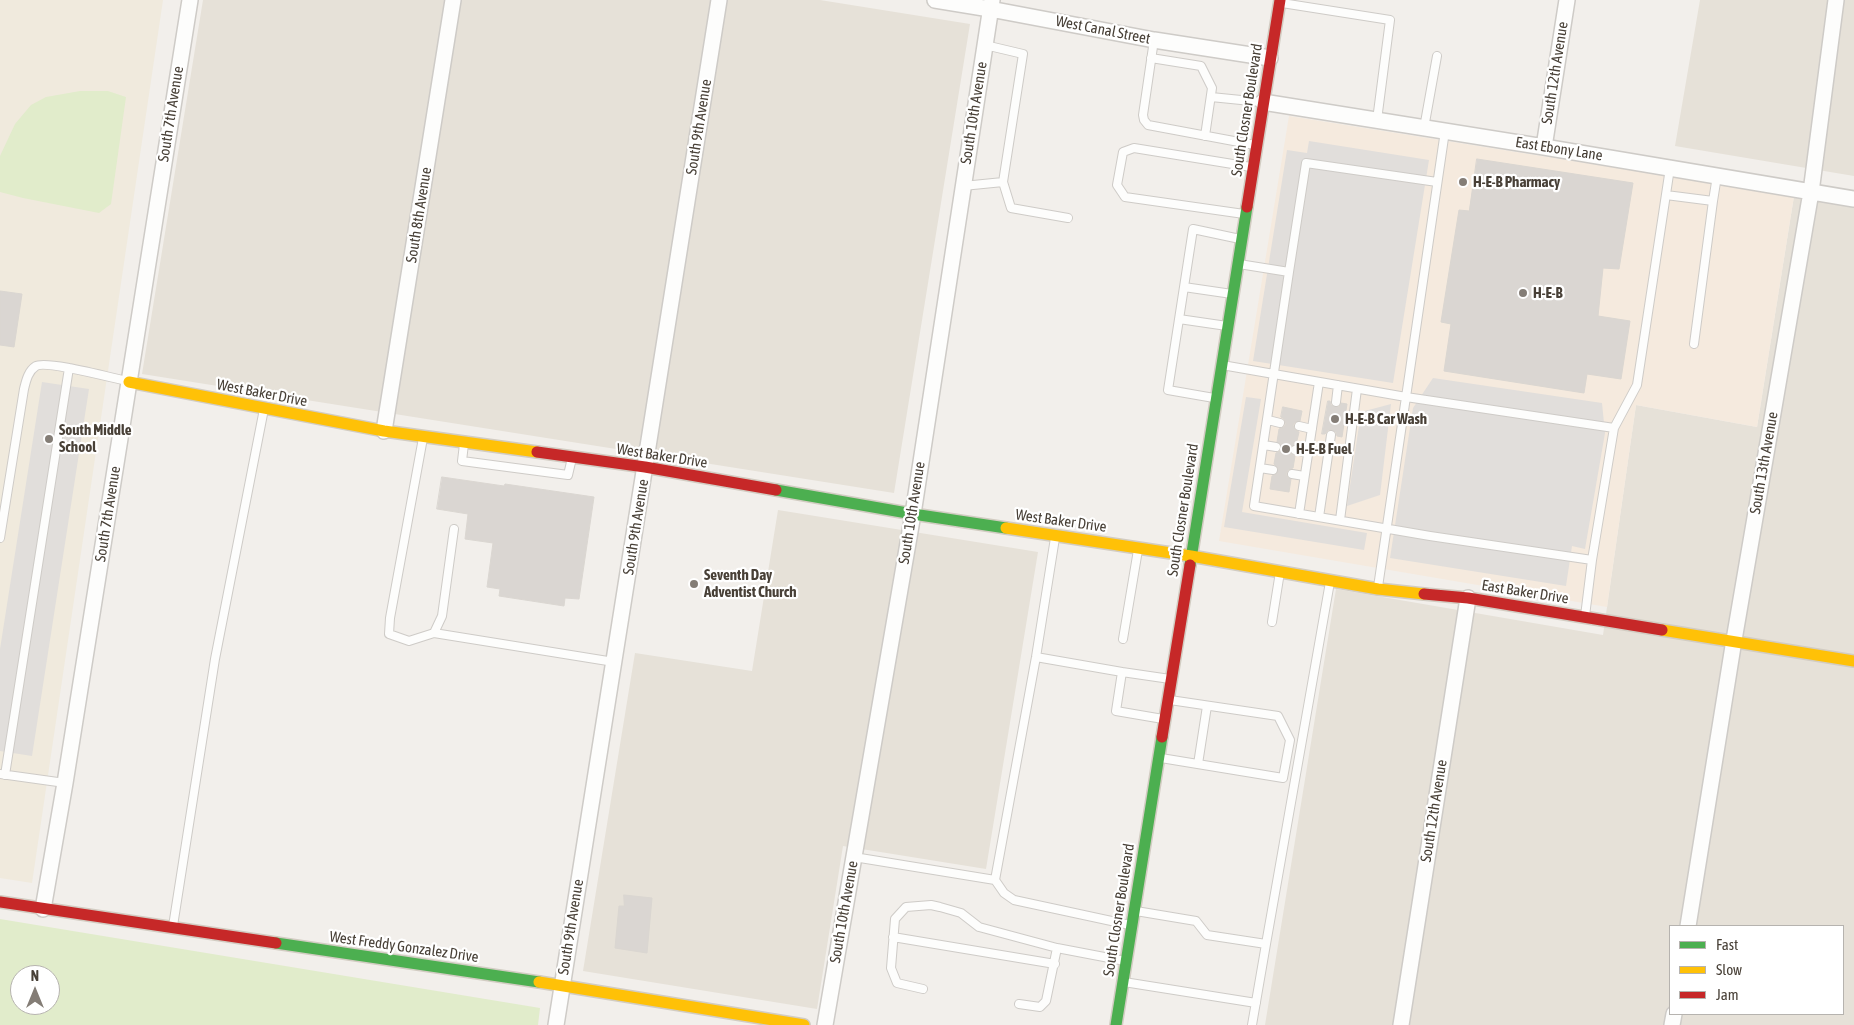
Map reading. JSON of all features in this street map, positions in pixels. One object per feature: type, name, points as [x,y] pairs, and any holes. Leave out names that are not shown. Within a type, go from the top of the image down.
[{"type":"main road","name":"South Closner Boulevard","points":[[1116,1025],[1280,1]]},
{"type":"main road","name":"West Baker Drive","points":[[129,382],[264,409],[384,430],[645,467],[912,514],[1191,556]]},
{"type":"main road","name":"East Baker Drive","points":[[1191,556],[1378,589],[1468,598],[1854,661]]},
{"type":"main road","name":"West Freddy Gonzalez Drive","points":[[0,902],[562,985],[719,1015],[804,1025]]},
{"type":"street","name":"South 7th Avenue","points":[[43,909],[65,783],[190,0]]},
{"type":"street","name":"South 8th Avenue","points":[[384,430],[453,0]]},
{"type":"street","name":"South 9th Avenue","points":[[556,1025],[719,0]]},
{"type":"street","name":"West Canal Street","points":[[935,0],[991,4],[1154,40],[1270,58]]},
{"type":"street","name":"South 12th Avenue","points":[[1544,146],[1567,0]]},
{"type":"street","name":"South 13th Avenue","points":[[1688,925],[1734,640],[1811,192],[1836,0]]},
{"type":"street","name":"South 10th Avenue","points":[[825,1025],[912,514],[991,4]]},
{"type":"street","name":"East Ebony Lane","points":[[1263,102],[1544,146],[1854,199]]},
{"type":"street","name":"South 12th Avenue","points":[[1401,1025],[1468,598]]},
{"type":"lane","points":[[1324,9],[1326,0]]},
{"type":"lane","points":[[1280,1],[1390,20],[1376,120]]},
{"type":"lane","points":[[1154,40],[1143,115],[1148,125],[1256,146]]},
{"type":"lane","points":[[985,45],[1023,54],[1003,182],[1011,208],[1068,218]]},
{"type":"lane","points":[[1204,48],[1201,66],[1212,88],[1205,136]]},
{"type":"lane","points":[[1424,128],[1437,56]]},
{"type":"lane","points":[[1151,58],[1201,66]]},
{"type":"lane","points":[[1211,97],[1263,102]]},
{"type":"lane","points":[[1378,589],[1445,131]]},
{"type":"lane","points":[[1245,214],[1125,197],[1117,185],[1123,152],[1134,148],[1253,167]]},
{"type":"lane","points":[[1437,182],[1306,163],[1254,506],[1592,560]]},
{"type":"lane","points":[[1585,617],[1592,560],[1614,428],[1637,385],[1670,168]]},
{"type":"lane","points":[[1694,344],[1717,176]]},
{"type":"lane","points":[[963,186],[1003,182]]},
{"type":"lane","points":[[1666,195],[1713,201]]},
{"type":"lane","points":[[1216,398],[1168,390],[1193,229],[1242,239]]},
{"type":"lane","points":[[1238,264],[1289,272]]},
{"type":"lane","points":[[1184,287],[1233,294]]},
{"type":"lane","points":[[1179,319],[1228,327]]},
{"type":"lane","points":[[0,538],[28,374],[37,365],[43,364],[129,382]]},
{"type":"lane","points":[[1221,365],[1406,397],[1614,428]]},
{"type":"lane","points":[[65,783],[2,774],[68,368]]},
{"type":"lane","points":[[1299,514],[1319,382]]},
{"type":"lane","points":[[1336,402],[1338,385]]},
{"type":"lane","points":[[1340,520],[1357,388]]},
{"type":"lane","points":[[173,928],[215,660],[264,409]]},
{"type":"lane","points":[[1268,420],[1280,422]]},
{"type":"lane","points":[[1300,426],[1312,429]]},
{"type":"lane","points":[[1319,517],[1331,435]]},
{"type":"lane","points":[[424,436],[390,618],[389,634],[410,641],[434,633],[614,662]]},
{"type":"lane","points":[[464,442],[462,461],[568,475],[572,457]]},
{"type":"lane","points":[[1264,445],[1276,447]]},
{"type":"lane","points":[[1295,450],[1308,453]]},
{"type":"lane","points":[[1260,468],[1273,470]]},
{"type":"lane","points":[[1292,474],[1304,476]]},
{"type":"lane","points":[[434,633],[442,616],[454,529]]},
{"type":"lane","points":[[1055,536],[1036,656],[995,880],[1004,894],[1014,900],[1132,926]]},
{"type":"lane","points":[[1123,639],[1138,548]]},
{"type":"lane","points":[[1272,622],[1280,572]]},
{"type":"lane","points":[[1252,1025],[1330,580]]},
{"type":"lane","points":[[1036,656],[1171,679]]},
{"type":"lane","points":[[1122,672],[1116,711],[1165,720]]},
{"type":"lane","points":[[1159,758],[1283,778],[1290,740],[1278,716],[1168,700]]},
{"type":"lane","points":[[1198,764],[1207,706]]},
{"type":"lane","points":[[854,856],[995,880]]},
{"type":"lane","points":[[923,989],[897,983],[891,968],[895,919],[906,907],[931,905],[961,913],[979,928],[1057,948],[1127,962]]},
{"type":"lane","points":[[1134,911],[1196,920],[1206,935],[1266,944]]},
{"type":"lane","points":[[893,937],[1054,964]]},
{"type":"lane","points":[[1019,1004],[1040,1007],[1046,1001],[1057,948]]},
{"type":"lane","points":[[1123,982],[1256,1003]]},
{"type":"shaded area","name":"South Middle School","points":[[0,0],[163,0],[32,883],[0,878]]},
{"type":"shaded area","points":[[203,0],[820,0],[970,24],[894,493],[142,374]]},
{"type":"shaded area","points":[[1700,0],[1854,0],[1854,176],[1675,146]]},
{"type":"shaded area","points":[[1289,116],[1794,196],[1757,427],[1636,405],[1607,607],[1219,541]]},
{"type":"shaded area","points":[[1309,141],[1429,160],[1393,383],[1253,361],[1287,150],[1307,153]]},
{"type":"shaded area","points":[[1794,196],[1854,207],[1854,1025],[1265,1025],[1336,589],[1603,635],[1636,405],[1757,427]]},
{"type":"shaded area","points":[[1433,378],[1602,403],[1605,433],[1585,549],[1572,546],[1566,586],[1390,558],[1413,408]]},
{"type":"shaded area","points":[[42,382],[89,389],[32,756],[0,751],[0,649]]},
{"type":"shaded area","points":[[1246,397],[1261,399],[1242,512],[1367,533],[1364,550],[1224,527]]},
{"type":"shaded area","points":[[1391,404],[1380,495],[1347,506],[1361,412]]},
{"type":"shaded area","points":[[778,510],[1038,552],[986,869],[843,846],[817,1009],[583,971],[635,653],[752,671]]},
{"type":"green space","points":[[80,91],[108,91],[126,97],[111,204],[99,213],[0,192],[0,156],[15,124],[31,105],[46,97]]},
{"type":"green space","points":[[0,919],[540,1008],[538,1025],[0,1025]]},
{"type":"building","name":"H-E-B","points":[[1477,159],[1633,183],[1619,269],[1603,268],[1598,316],[1630,321],[1621,379],[1587,374],[1584,393],[1444,371],[1451,324],[1441,322],[1459,210],[1469,211]]},
{"type":"building","points":[[0,291],[22,294],[14,347],[0,345]]},
{"type":"building","name":"H-E-B Car Wash","points":[[1328,401],[1335,407],[1339,407],[1341,403],[1347,404],[1342,437],[1337,436],[1336,432],[1332,430],[1322,434]]},
{"type":"building","name":"H-E-B Fuel","points":[[1283,407],[1302,411],[1300,421],[1295,422],[1293,425],[1295,430],[1299,432],[1296,445],[1291,446],[1289,449],[1291,454],[1295,456],[1293,468],[1288,470],[1286,474],[1291,479],[1289,492],[1270,489],[1272,476],[1278,471],[1274,464],[1276,453],[1282,447],[1277,442],[1279,429],[1286,424],[1281,417]]},
{"type":"building","points":[[442,477],[594,497],[579,599],[565,598],[564,606],[499,596],[500,589],[487,587],[493,543],[465,539],[468,514],[437,509]]},
{"type":"building","points":[[624,895],[652,898],[647,953],[615,948],[619,906],[624,906]]},
{"type":"traffic: fast","points":[[1190,565],[1247,207]]},
{"type":"traffic: fast","points":[[776,490],[1006,528]]},
{"type":"traffic: fast","points":[[1116,1025],[1162,737]]},
{"type":"traffic: fast","points":[[276,943],[539,982]]},
{"type":"traffic: slow","points":[[129,382],[384,431],[537,452]]},
{"type":"traffic: slow","points":[[1006,528],[1191,556],[1378,589],[1424,594]]},
{"type":"traffic: slow","points":[[1662,630],[1854,661]]},
{"type":"traffic: slow","points":[[539,982],[804,1025]]},
{"type":"traffic: jam","points":[[1247,207],[1280,0]]},
{"type":"traffic: jam","points":[[537,452],[645,467],[776,490]]},
{"type":"traffic: jam","points":[[1162,737],[1190,565]]},
{"type":"traffic: jam","points":[[1424,594],[1468,598],[1662,630]]},
{"type":"traffic: jam","points":[[0,902],[276,943]]},
{"type":"place","name":"H-E-B Pharmacy","points":[[1463,182]]},
{"type":"place","name":"H-E-B","points":[[1523,293]]},
{"type":"place","name":"H-E-B Car Wash","points":[[1335,419]]},
{"type":"place","name":"South Middle School","points":[[49,439]]},
{"type":"place","name":"H-E-B Fuel","points":[[1286,449]]},
{"type":"place","name":"Seventh Day Adventist Church","points":[[694,584]]}]
